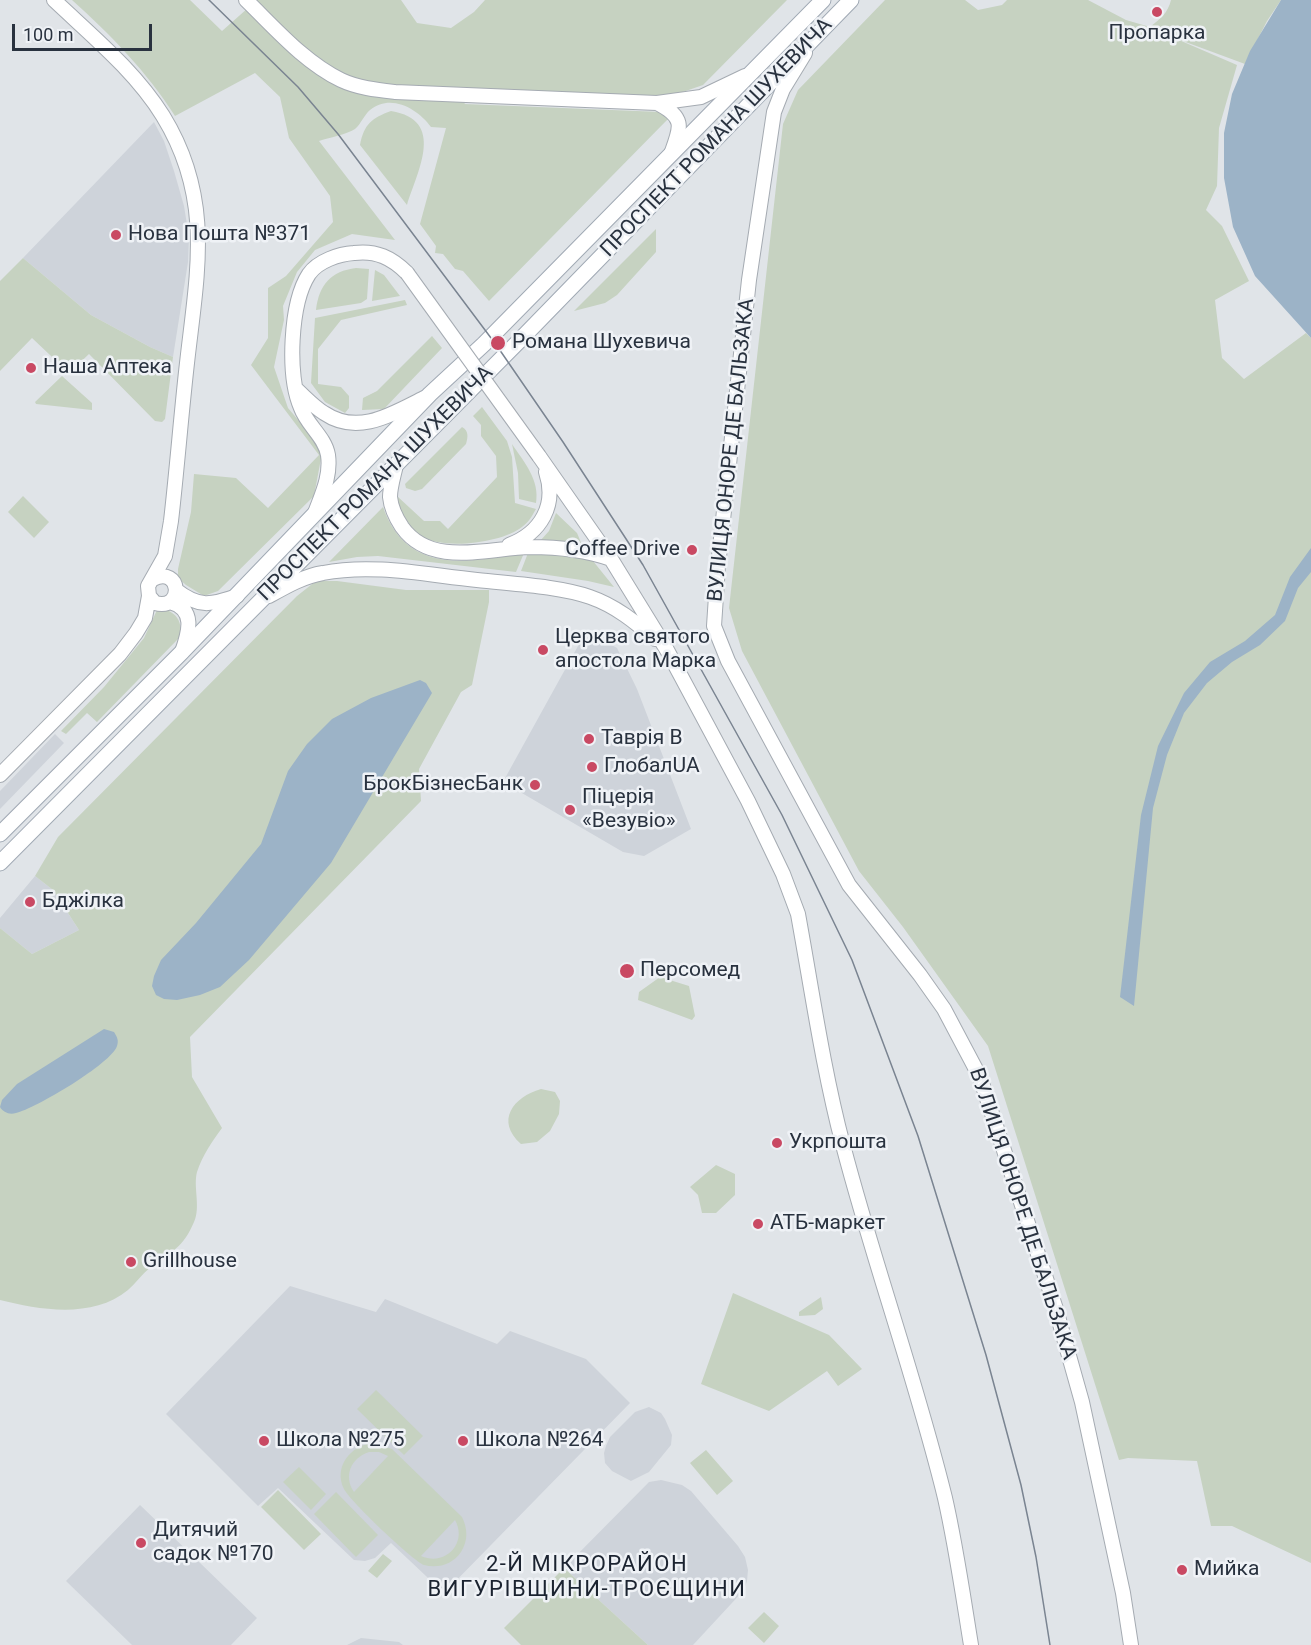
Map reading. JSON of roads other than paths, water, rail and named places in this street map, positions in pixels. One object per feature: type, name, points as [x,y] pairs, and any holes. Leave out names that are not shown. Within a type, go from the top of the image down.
[{"type":"main road","points":[[0,775],[120,654],[165,594],[165,556],[171,521],[196,292],[198,216],[184,160],[172,133],[156,106],[137,82],[54,0]]},
{"type":"main road","points":[[246,0],[314,63],[344,81],[369,89],[657,103],[700,97],[750,74]]},
{"type":"main road","name":"ПРОСПЕКТ РОМАНА ШУХЕВИЧА","points":[[0,834],[182,653],[430,394],[484,344],[823,0]]},
{"type":"main road","name":"ПРОСПЕКТ РОМАНА ШУХЕВИЧА","points":[[0,863],[520,340],[850,0]]},
{"type":"main road","name":"ВУЛИЦЯ ОНОРЕ ДЕ БАЛЬЗАКА","points":[[815,36],[783,88],[774,112],[749,280],[719,555],[714,626],[728,661],[849,885],[944,1009],[980,1077],[1055,1306],[1082,1401],[1123,1593],[1131,1645]]},
{"type":"main road","points":[[657,103],[671,110],[679,120],[680,129],[671,154]]},
{"type":"main road","points":[[313,518],[327,481],[328,451],[301,410],[296,389],[291,358],[301,290],[310,272],[324,261],[355,252],[374,253],[395,262],[407,273],[611,559],[667,650],[748,801],[783,874],[798,914],[831,1098],[843,1146],[916,1390],[940,1479],[961,1578],[971,1645]]},
{"type":"main road","points":[[296,389],[322,413],[356,424],[378,420],[430,394]]},
{"type":"main road","points":[[500,549],[518,542],[531,533],[541,522],[547,509],[550,487],[539,456]]},
{"type":"main road","points":[[396,465],[390,495],[391,505],[399,523],[413,540],[430,549],[467,553],[532,547],[590,552],[611,559]]},
{"type":"main road","points":[[165,556],[153,579],[162,576],[165,594],[182,607],[188,618],[187,637],[182,653]]},
{"type":"main road","points":[[259,602],[289,585],[321,573],[345,570],[371,569],[516,585],[571,592],[590,597],[629,617],[667,650]]},
{"type":"main road","points":[[165,594],[199,603],[217,603],[237,596]]},
{"type":"water","points":[[1281,0],[1311,0],[1311,338],[1255,276],[1233,227],[1224,178],[1224,133],[1232,94],[1250,51]]},
{"type":"water","points":[[1311,548],[1311,572],[1298,588],[1285,621],[1260,645],[1232,662],[1207,683],[1184,713],[1167,755],[1153,808],[1134,1006],[1120,997],[1141,815],[1158,746],[1184,693],[1210,662],[1245,641],[1275,615],[1290,577]]},
{"type":"water","points":[[420,680],[426,683],[432,693],[331,863],[249,960],[220,987],[200,995],[177,1000],[164,999],[156,995],[152,986],[161,960],[196,923],[261,844],[288,771],[307,744],[332,719],[371,698]]},
{"type":"water","points":[[104,1029],[114,1032],[117,1037],[117,1046],[112,1054],[88,1074],[26,1110],[11,1114],[1,1109],[2,1100],[17,1084]]},
{"type":"tram line","points":[[209,0],[298,87],[338,134],[497,346],[643,565],[782,815],[852,960],[918,1136],[986,1355],[1021,1485],[1036,1557],[1050,1645]]},
{"type":"place","name":"Пропарка","points":[[1157,12]]},
{"type":"place","name":"Нова Пошта №371","points":[[116,235]]},
{"type":"place","name":"Романа Шухевича","points":[[498,343]]},
{"type":"place","name":"Наша Аптека","points":[[31,368]]},
{"type":"place","name":"Coffee Drive","points":[[692,550]]},
{"type":"place","name":"Церква святого апостола Марка","points":[[543,650]]},
{"type":"place","name":"Таврія В","points":[[589,739]]},
{"type":"place","name":"ГлобалUA","points":[[592,767]]},
{"type":"place","name":"БрокБізнесБанк","points":[[535,785]]},
{"type":"place","name":"Піцерія «Везувіо»","points":[[570,810]]},
{"type":"place","name":"Бджілка","points":[[30,902]]},
{"type":"place","name":"Персомед","points":[[627,971]]},
{"type":"place","name":"Укрпошта","points":[[777,1143]]},
{"type":"place","name":"АТБ-маркет","points":[[758,1224]]},
{"type":"place","name":"Grillhouse","points":[[131,1262]]},
{"type":"place","name":"Школа №275","points":[[264,1441]]},
{"type":"place","name":"Школа №264","points":[[463,1441]]},
{"type":"place","name":"Дитячий садок №170","points":[[141,1543]]},
{"type":"place","name":"Мийка","points":[[1182,1570]]},
{"type":"district","name":"2-Й МІКРОРАЙОН ВИГУРІВЩИНИ-ТРОЄЩИНИ","points":[[587,1578]]}]
